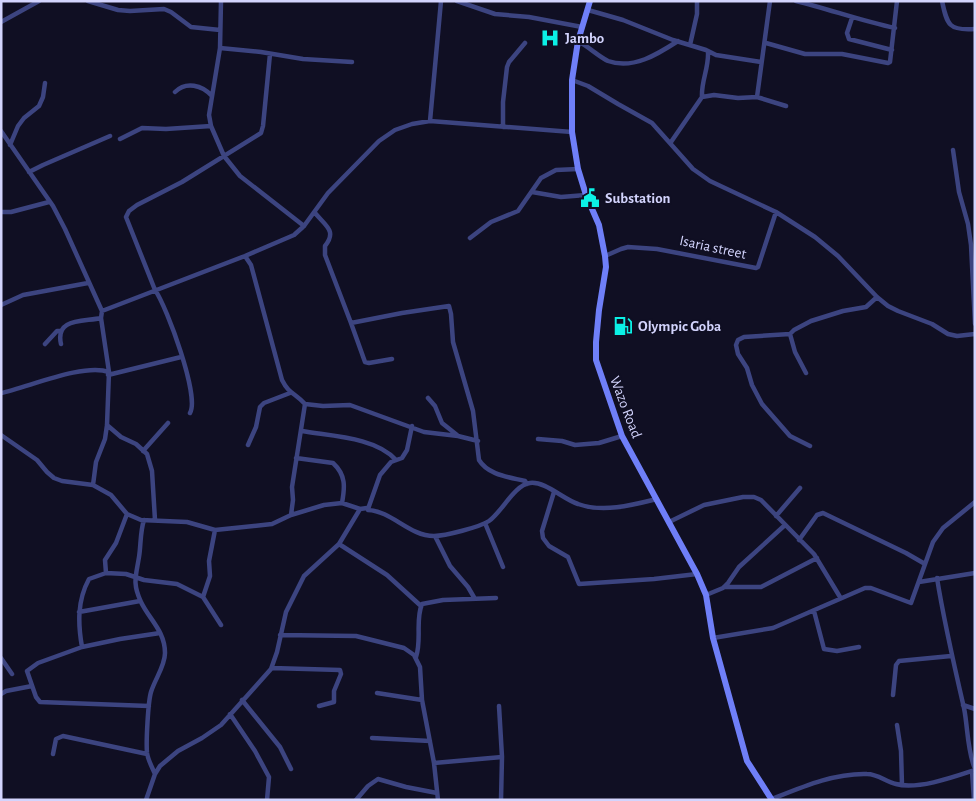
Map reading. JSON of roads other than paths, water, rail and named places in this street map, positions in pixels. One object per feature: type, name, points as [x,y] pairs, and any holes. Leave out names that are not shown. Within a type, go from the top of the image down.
[{"type":"main road","name":"Wazo Road","points":[[590,1],[578,41],[572,80],[572,132],[578,169],[586,195],[599,225],[605,256],[606,267],[596,342],[596,360],[622,436],[698,574],[706,595],[713,638],[748,762],[772,799]]},
{"type":"street","points":[[1,22],[39,1]]},
{"type":"street","points":[[88,1],[118,10],[164,9],[191,27],[220,30]]},
{"type":"street","points":[[221,1],[220,48],[209,115],[211,126],[224,156],[250,185],[304,226]]},
{"type":"street","points":[[430,121],[441,1]]},
{"type":"street","points":[[457,1],[495,14],[529,17],[582,27]]},
{"type":"street","points":[[690,45],[697,14],[697,1]]},
{"type":"street","points":[[757,97],[761,62],[766,43],[770,1]]},
{"type":"street","points":[[796,1],[852,18],[895,28]]},
{"type":"street","points":[[766,43],[805,54],[842,54],[868,58],[884,63],[890,62],[897,1]]},
{"type":"street","points":[[942,1],[945,16],[952,28],[975,29]]},
{"type":"street","points":[[588,10],[623,20],[716,55],[761,62]]},
{"type":"street","points":[[852,18],[847,33],[848,38],[892,50]]},
{"type":"street","points":[[578,41],[608,61],[619,63],[635,62],[650,58],[678,41]]},
{"type":"street","points":[[503,127],[503,102],[507,66],[525,43]]},
{"type":"street","points":[[220,48],[303,59],[352,62]]},
{"type":"street","points":[[671,142],[702,97],[702,84],[707,66],[708,52]]},
{"type":"street","points":[[190,413],[193,408],[193,401],[189,378],[162,299],[156,290],[126,217],[129,211],[137,205],[182,182],[261,133],[270,54]]},
{"type":"street","points":[[572,80],[588,86],[643,116],[671,142],[693,169],[710,181],[776,212],[815,237],[838,256],[877,297],[898,311],[932,324],[948,334],[957,336],[975,334]]},
{"type":"street","points":[[10,145],[18,126],[24,118],[39,106],[43,97],[45,83]]},
{"type":"street","points":[[175,92],[184,86],[200,87],[205,88],[212,96]]},
{"type":"street","points":[[702,97],[714,95],[738,98],[757,97],[786,106]]},
{"type":"street","points":[[102,311],[294,235],[315,213],[328,193],[379,141],[395,130],[412,124],[430,121],[572,132]]},
{"type":"street","points":[[120,139],[142,128],[162,129],[211,126]]},
{"type":"street","points":[[1,132],[49,202],[65,229],[102,311],[101,318],[109,373],[107,425],[105,439],[96,462],[93,485]]},
{"type":"street","points":[[29,172],[110,136]]},
{"type":"street","points":[[954,150],[959,192],[968,224],[971,245],[975,324]]},
{"type":"street","points":[[470,238],[491,222],[518,211],[532,192],[537,181],[556,170],[578,169]]},
{"type":"street","points":[[532,192],[561,197],[586,195]]},
{"type":"street","points":[[1,212],[11,212],[49,202]]},
{"type":"street","name":"Isaria street","points":[[605,256],[621,248],[650,248],[756,268],[758,267],[776,212]]},
{"type":"street","points":[[315,213],[331,234],[331,238],[325,246],[326,255],[365,362],[392,359]]},
{"type":"street","points":[[245,256],[250,265],[282,380],[287,391],[298,396],[305,404],[323,406],[350,405],[431,433],[458,436],[478,441]]},
{"type":"street","points":[[1,305],[23,295],[88,283]]},
{"type":"street","points":[[810,446],[790,436],[762,404],[752,385],[748,368],[738,354],[736,345],[738,340],[744,337],[790,334],[811,321],[843,311],[866,307],[877,297]]},
{"type":"street","points":[[351,323],[418,310],[450,307],[453,342],[473,411],[479,460],[483,466],[496,473],[525,481],[527,484]]},
{"type":"street","points":[[61,344],[60,336],[63,327],[70,323],[101,318]]},
{"type":"street","points":[[45,344],[57,331],[61,331]]},
{"type":"street","points":[[790,334],[795,352],[806,373]]},
{"type":"street","points":[[1,393],[60,376],[100,370],[109,373],[181,356]]},
{"type":"street","points":[[248,445],[256,427],[260,407],[264,403],[290,392]]},
{"type":"street","points":[[428,398],[442,422],[458,436]]},
{"type":"street","points":[[291,515],[292,487],[305,404]]},
{"type":"street","points":[[143,450],[168,423]]},
{"type":"street","points":[[107,425],[147,454],[152,471],[155,520]]},
{"type":"street","points":[[368,510],[380,474],[391,462],[402,458],[407,450],[412,426]]},
{"type":"street","points":[[302,431],[357,440],[382,449],[396,460]]},
{"type":"street","points":[[1,435],[37,460],[46,472],[54,478],[62,481],[93,485],[111,495],[127,514],[144,520],[187,522],[215,530],[272,524],[291,515],[324,505],[342,503],[360,509],[378,510],[419,533],[435,536],[485,523],[521,487],[527,484],[538,483],[578,504],[596,508],[634,505],[657,499]]},
{"type":"street","points":[[538,439],[562,441],[575,446],[599,443],[622,436]]},
{"type":"street","points":[[296,458],[333,463],[342,474],[345,488],[342,503]]},
{"type":"street","points":[[776,516],[800,488]]},
{"type":"street","points":[[554,492],[542,531],[543,538],[549,546],[568,557],[579,584],[698,574]]},
{"type":"street","points":[[669,522],[704,505],[743,497],[754,497],[760,500],[817,558],[840,597]]},
{"type":"street","points":[[713,638],[773,628],[860,589],[871,588],[910,604],[913,602],[933,542],[938,534],[975,502]]},
{"type":"street","points":[[146,800],[155,774],[160,766],[171,756],[221,725],[272,668],[286,612],[300,582],[304,576],[339,544],[360,509]]},
{"type":"street","points":[[799,540],[817,515],[822,513],[925,564]]},
{"type":"street","points":[[106,574],[105,560],[116,543],[127,514]]},
{"type":"street","points":[[144,520],[140,557],[135,576],[140,601],[154,620],[164,644],[165,655],[151,691],[149,706],[147,754],[155,774]]},
{"type":"street","points":[[485,523],[503,568]]},
{"type":"street","points":[[706,595],[724,587],[732,580],[739,567],[785,525]]},
{"type":"street","points":[[203,597],[210,576],[209,560],[215,530]]},
{"type":"street","points":[[435,536],[450,566],[468,587],[475,599]]},
{"type":"street","points":[[339,544],[387,576],[421,606]]},
{"type":"street","points":[[724,587],[761,587],[817,558]]},
{"type":"street","points":[[919,582],[975,573]]},
{"type":"street","points":[[82,647],[79,612],[82,596],[89,580],[106,574],[135,576],[144,580],[177,584],[203,597],[221,625]]},
{"type":"street","points":[[937,578],[951,656],[963,704],[974,770],[974,800]]},
{"type":"street","points":[[421,606],[425,603],[443,600],[496,598]]},
{"type":"street","points":[[79,612],[140,601]]},
{"type":"street","points":[[416,657],[419,649],[421,606]]},
{"type":"street","points":[[814,611],[824,649],[837,651],[859,647]]},
{"type":"street","points":[[149,706],[40,702],[27,673],[32,666],[38,663],[82,647],[160,633]]},
{"type":"street","points":[[280,635],[356,636],[404,648],[416,657],[420,667],[422,700],[434,763],[438,800]]},
{"type":"street","points":[[893,695],[896,665],[899,661],[951,656]]},
{"type":"street","points":[[1,658],[12,674]]},
{"type":"street","points":[[272,668],[340,670],[341,674],[334,691],[334,702],[319,706]]},
{"type":"street","points":[[1,694],[6,691],[32,686]]},
{"type":"street","points":[[377,693],[422,700]]},
{"type":"street","points":[[242,700],[280,747],[291,769]]},
{"type":"street","points":[[963,704],[975,709]]},
{"type":"street","points":[[499,706],[502,757],[501,800]]},
{"type":"street","points":[[230,714],[255,751],[269,777],[266,800]]},
{"type":"street","points":[[898,725],[902,785]]},
{"type":"street","points":[[53,754],[56,739],[63,736],[147,754]]},
{"type":"street","points":[[372,738],[430,741]]},
{"type":"street","points":[[434,763],[502,757]]},
{"type":"street","points":[[772,799],[835,777],[873,775],[895,784],[922,784],[974,770]]},
{"type":"street","points":[[359,799],[378,779],[437,793]]},
{"type":"place","name":"Jambo","points":[[550,38]]},
{"type":"place","name":"Substation","points":[[590,198]]},
{"type":"place","name":"Olympic Goba","points":[[623,326]]}]
